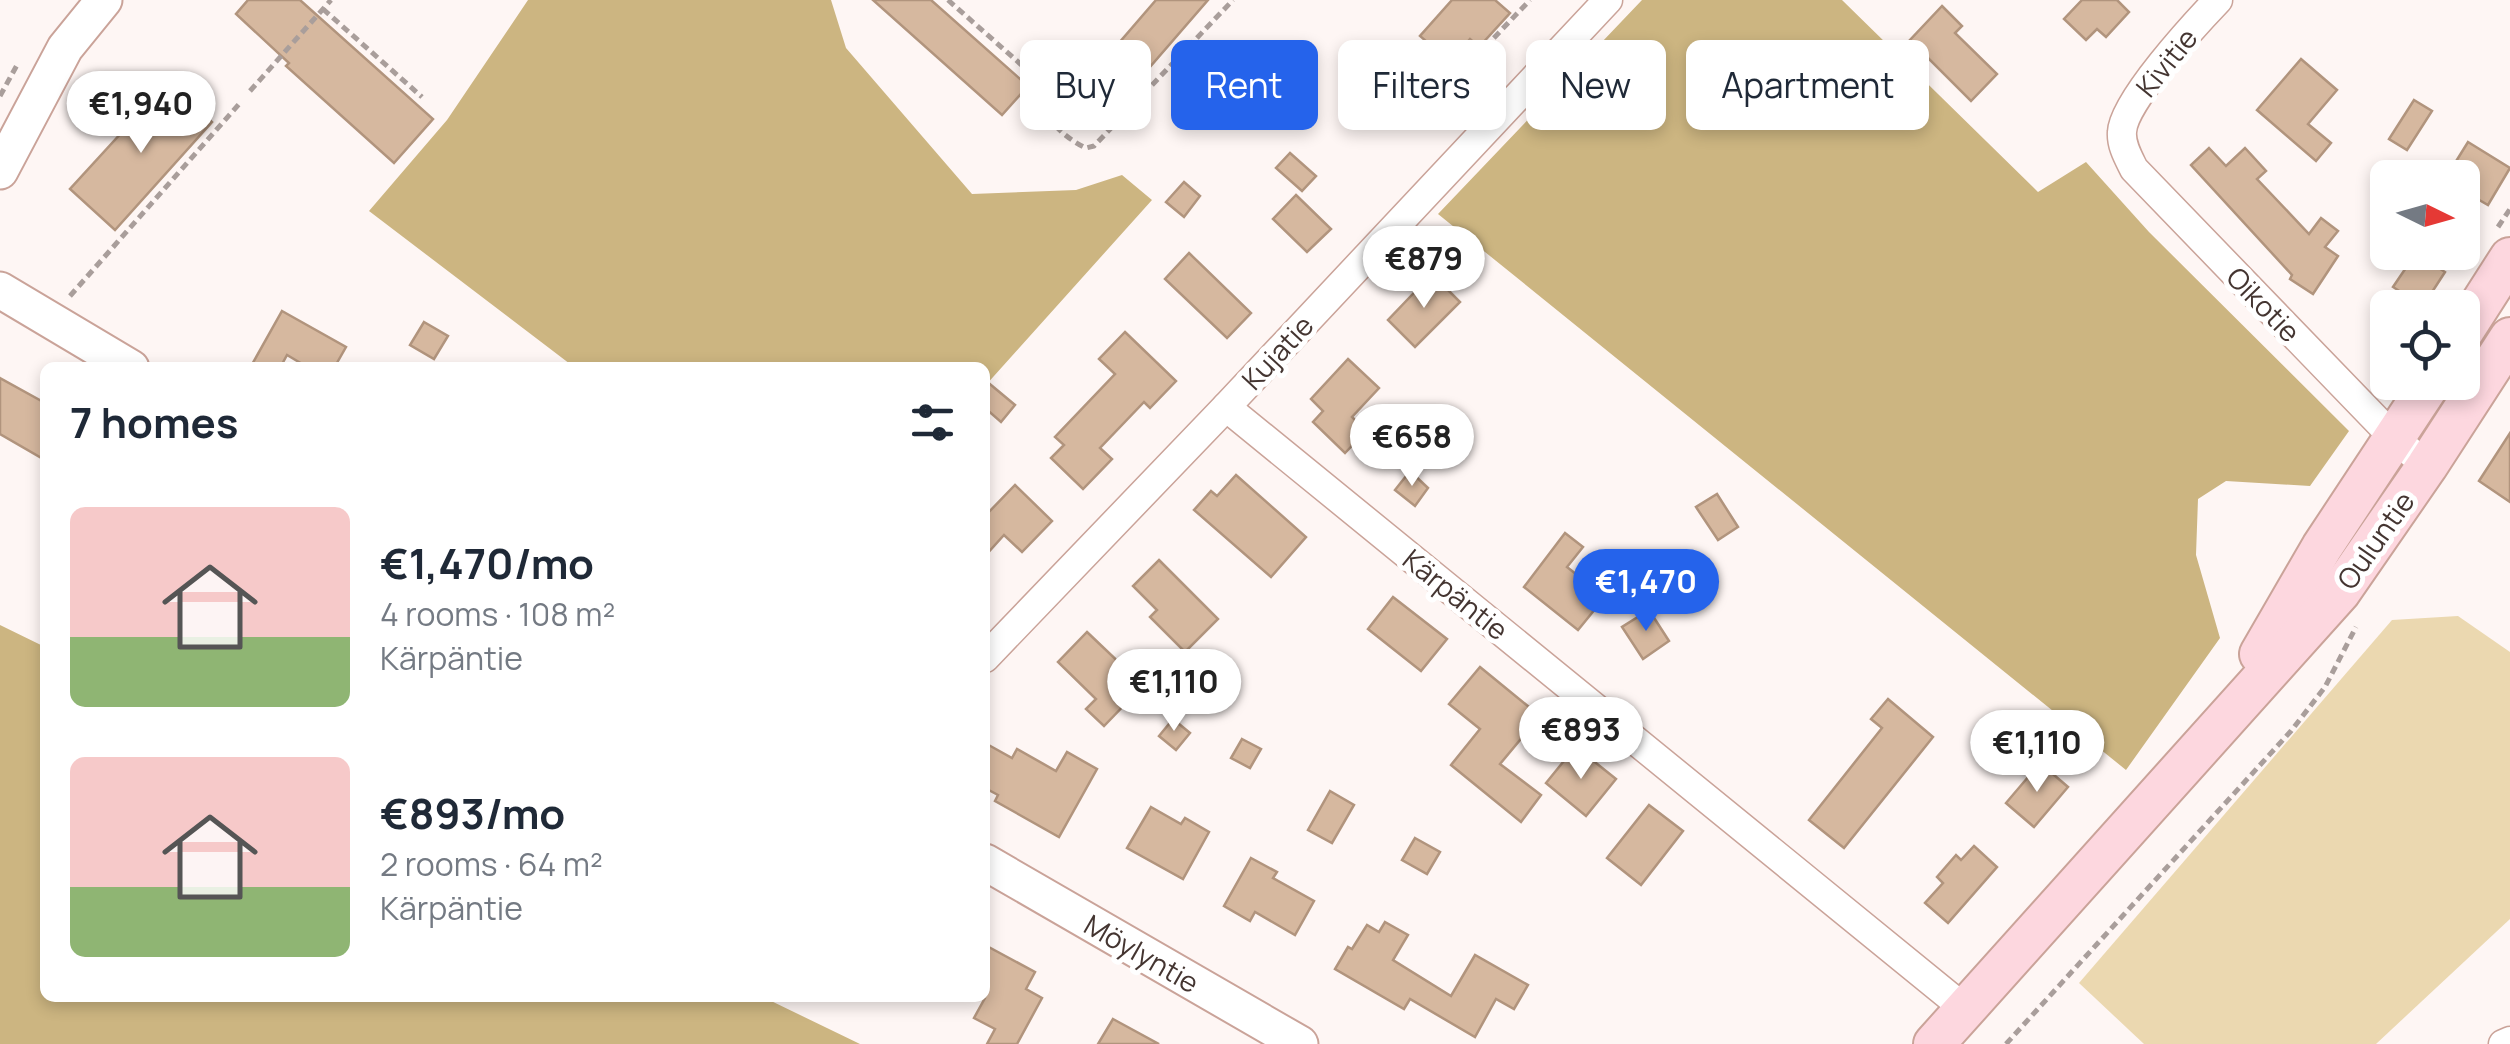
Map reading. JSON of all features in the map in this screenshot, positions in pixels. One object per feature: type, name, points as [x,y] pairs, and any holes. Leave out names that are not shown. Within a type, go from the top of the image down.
[{"type":"main road","points":[[2480,304],[2510,258]]},
{"type":"main road","name":"Ouluntie","points":[[1934,1044],[2340,592],[2510,338]]},
{"type":"main road","name":"Ouluntie","points":[[2219,726],[2322,547],[2418,400]]},
{"type":"street","points":[[0,171],[65,48],[104,0]]},
{"type":"street","name":"Kujatie","points":[[990,653],[1608,0]]},
{"type":"street","name":"Kivitie","points":[[2122,130],[2130,108],[2204,4]]},
{"type":"street","name":"Oikotie","points":[[2122,130],[2134,169],[2393,437],[2427,466]]},
{"type":"street","points":[[0,290],[121,362]]},
{"type":"street","name":"Kärpäntie","points":[[1226,407],[1965,1009]]},
{"type":"street","name":"Möylyntie","points":[[990,865],[1300,1044]]},
{"type":"path","points":[[250,91],[331,0]]},
{"type":"path","points":[[948,0],[1025,68],[1048,117],[1072,142],[1086,148],[1094,146],[1233,0]]},
{"type":"path","points":[[1492,40],[1530,0]]},
{"type":"path","points":[[323,9],[422,97]]},
{"type":"path","points":[[50,320],[240,103]]},
{"type":"path","points":[[2006,1044],[2291,731],[2324,688],[2360,621]]},
{"type":"shaded area","points":[[528,0],[831,0],[846,48],[972,194],[1076,190],[1122,175],[1152,200],[990,380],[990,362],[567,362],[369,211],[447,120]]},
{"type":"shaded area","points":[[1642,0],[1842,0],[1883,40],[1686,40],[1686,130],[1929,130],[1929,85],[2038,192],[2086,162],[2149,232],[2349,431],[2310,486],[2226,481],[2198,499],[2196,555],[2220,638],[2126,770],[1438,214],[1526,122],[1526,130],[1666,130],[1666,40],[1604,40]]},
{"type":"shaded area","points":[[2458,616],[2510,652],[2510,919],[2376,1044],[2144,1044],[2079,983],[2392,620]]},
{"type":"shaded area","points":[[0,625],[40,645],[40,1002],[773,1002],[860,1044],[0,1044]]},
{"type":"building","points":[[248,0],[300,0],[433,119],[394,163],[286,66],[289,63],[236,14]]},
{"type":"building","points":[[873,0],[931,0],[1020,79],[1020,95],[1002,115]]},
{"type":"building","points":[[1156,0],[1208,0],[1151,66],[1151,40],[1122,40]]},
{"type":"building","points":[[1452,0],[1495,0],[1510,13],[1485,40],[1425,40],[1420,36]]},
{"type":"building","points":[[2082,0],[2117,0],[2129,12],[2106,37],[2097,29],[2086,40],[2064,19]]},
{"type":"building","points":[[1942,6],[1962,26],[1955,33],[1997,74],[1971,101],[1929,59],[1929,40],[1910,40]]},
{"type":"building","points":[[2301,59],[2337,90],[2308,124],[2331,143],[2316,161],[2257,110]]},
{"type":"building","points":[[168,82],[212,122],[115,230],[70,189]]},
{"type":"building","points":[[2414,100],[2432,111],[2407,150],[2389,139]]},
{"type":"building","points":[[2468,142],[2510,168],[2488,205],[2480,200],[2480,160],[2457,160]]},
{"type":"building","points":[[2209,148],[2226,166],[2245,148],[2266,171],[2257,179],[2309,234],[2321,218],[2338,231],[2325,247],[2338,256],[2313,294],[2290,279],[2292,275],[2191,165]]},
{"type":"building","points":[[1290,153],[1316,176],[1302,191],[1276,168]]},
{"type":"building","points":[[1184,182],[1200,196],[1184,217],[1166,202]]},
{"type":"building","points":[[1296,195],[1331,229],[1307,252],[1273,219]]},
{"type":"building","points":[[1189,253],[1251,313],[1227,338],[1165,279]]},
{"type":"building","points":[[2404,270],[2445,272],[2433,290],[2393,287]]},
{"type":"building","points":[[1432,274],[1460,302],[1415,347],[1388,320]]},
{"type":"building","points":[[282,311],[346,347],[337,362],[299,362],[287,355],[283,362],[253,362]]},
{"type":"building","points":[[424,322],[448,336],[434,359],[410,345]]},
{"type":"building","points":[[1125,332],[1176,381],[1150,408],[1144,402],[1100,448],[1112,459],[1083,489],[1051,458],[1064,445],[1055,437],[1115,374],[1099,359]]},
{"type":"building","points":[[1348,359],[1379,388],[1352,417],[1366,431],[1345,453],[1313,422],[1323,411],[1311,399]]},
{"type":"building","points":[[0,378],[40,400],[40,457],[0,434]]},
{"type":"building","points":[[990,384],[1015,405],[1001,422],[990,412]]},
{"type":"building","points":[[2510,433],[2510,502],[2479,481]]},
{"type":"building","points":[[1410,471],[1428,488],[1415,506],[1395,490]]},
{"type":"building","points":[[1236,475],[1306,537],[1271,577],[1194,510],[1211,491],[1217,496]]},
{"type":"building","points":[[1015,485],[1052,521],[1022,552],[1004,535],[990,550],[990,511]]},
{"type":"building","points":[[1717,494],[1738,527],[1718,540],[1696,507]]},
{"type":"building","points":[[1565,533],[1583,547],[1567,567],[1605,597],[1578,630],[1524,587]]},
{"type":"building","points":[[1159,560],[1218,619],[1185,652],[1150,617],[1157,610],[1133,586]]},
{"type":"building","points":[[1393,597],[1447,639],[1421,671],[1368,629]]},
{"type":"building","points":[[1649,610],[1669,641],[1643,659],[1622,627]]},
{"type":"building","points":[[1087,632],[1127,670],[1115,682],[1131,698],[1104,726],[1086,709],[1096,699],[1058,662]]},
{"type":"building","points":[[1480,667],[1540,716],[1500,764],[1541,795],[1521,822],[1451,765],[1480,729],[1449,704]]},
{"type":"building","points":[[1888,699],[1933,737],[1844,848],[1809,820],[1882,728],[1871,719]]},
{"type":"building","points":[[1173,719],[1190,733],[1176,750],[1159,736]]},
{"type":"building","points":[[1242,739],[1261,749],[1250,768],[1231,758]]},
{"type":"building","points":[[990,746],[1012,758],[1017,749],[1056,771],[1067,752],[1097,769],[1059,837],[995,801],[998,795],[990,791]]},
{"type":"building","points":[[1581,751],[1616,779],[1586,816],[1546,783],[1568,756],[1573,761]]},
{"type":"building","points":[[2040,763],[2068,787],[2034,827],[2006,803]]},
{"type":"building","points":[[1330,791],[1354,805],[1332,843],[1308,830]]},
{"type":"building","points":[[1649,805],[1683,831],[1641,885],[1607,858]]},
{"type":"building","points":[[1151,807],[1181,824],[1185,818],[1209,832],[1183,879],[1127,848]]},
{"type":"building","points":[[1415,838],[1440,852],[1427,874],[1402,860]]},
{"type":"building","points":[[1974,846],[1997,867],[1948,923],[1925,903],[1943,883],[1937,877],[1956,855],[1961,860]]},
{"type":"building","points":[[1251,858],[1277,872],[1273,878],[1314,901],[1295,935],[1255,912],[1250,921],[1224,906]]},
{"type":"building","points":[[1385,922],[1408,935],[1393,960],[1451,996],[1475,955],[1528,985],[1514,1009],[1496,999],[1475,1037],[1410,999],[1404,1009],[1335,969],[1367,925],[1379,932]]},
{"type":"building","points":[[990,948],[1035,972],[1026,989],[1042,998],[1017,1044],[987,1044],[995,1029],[974,1018],[983,1002],[990,1002]]},
{"type":"building","points":[[1113,1019],[1159,1044],[1098,1044]]}]
